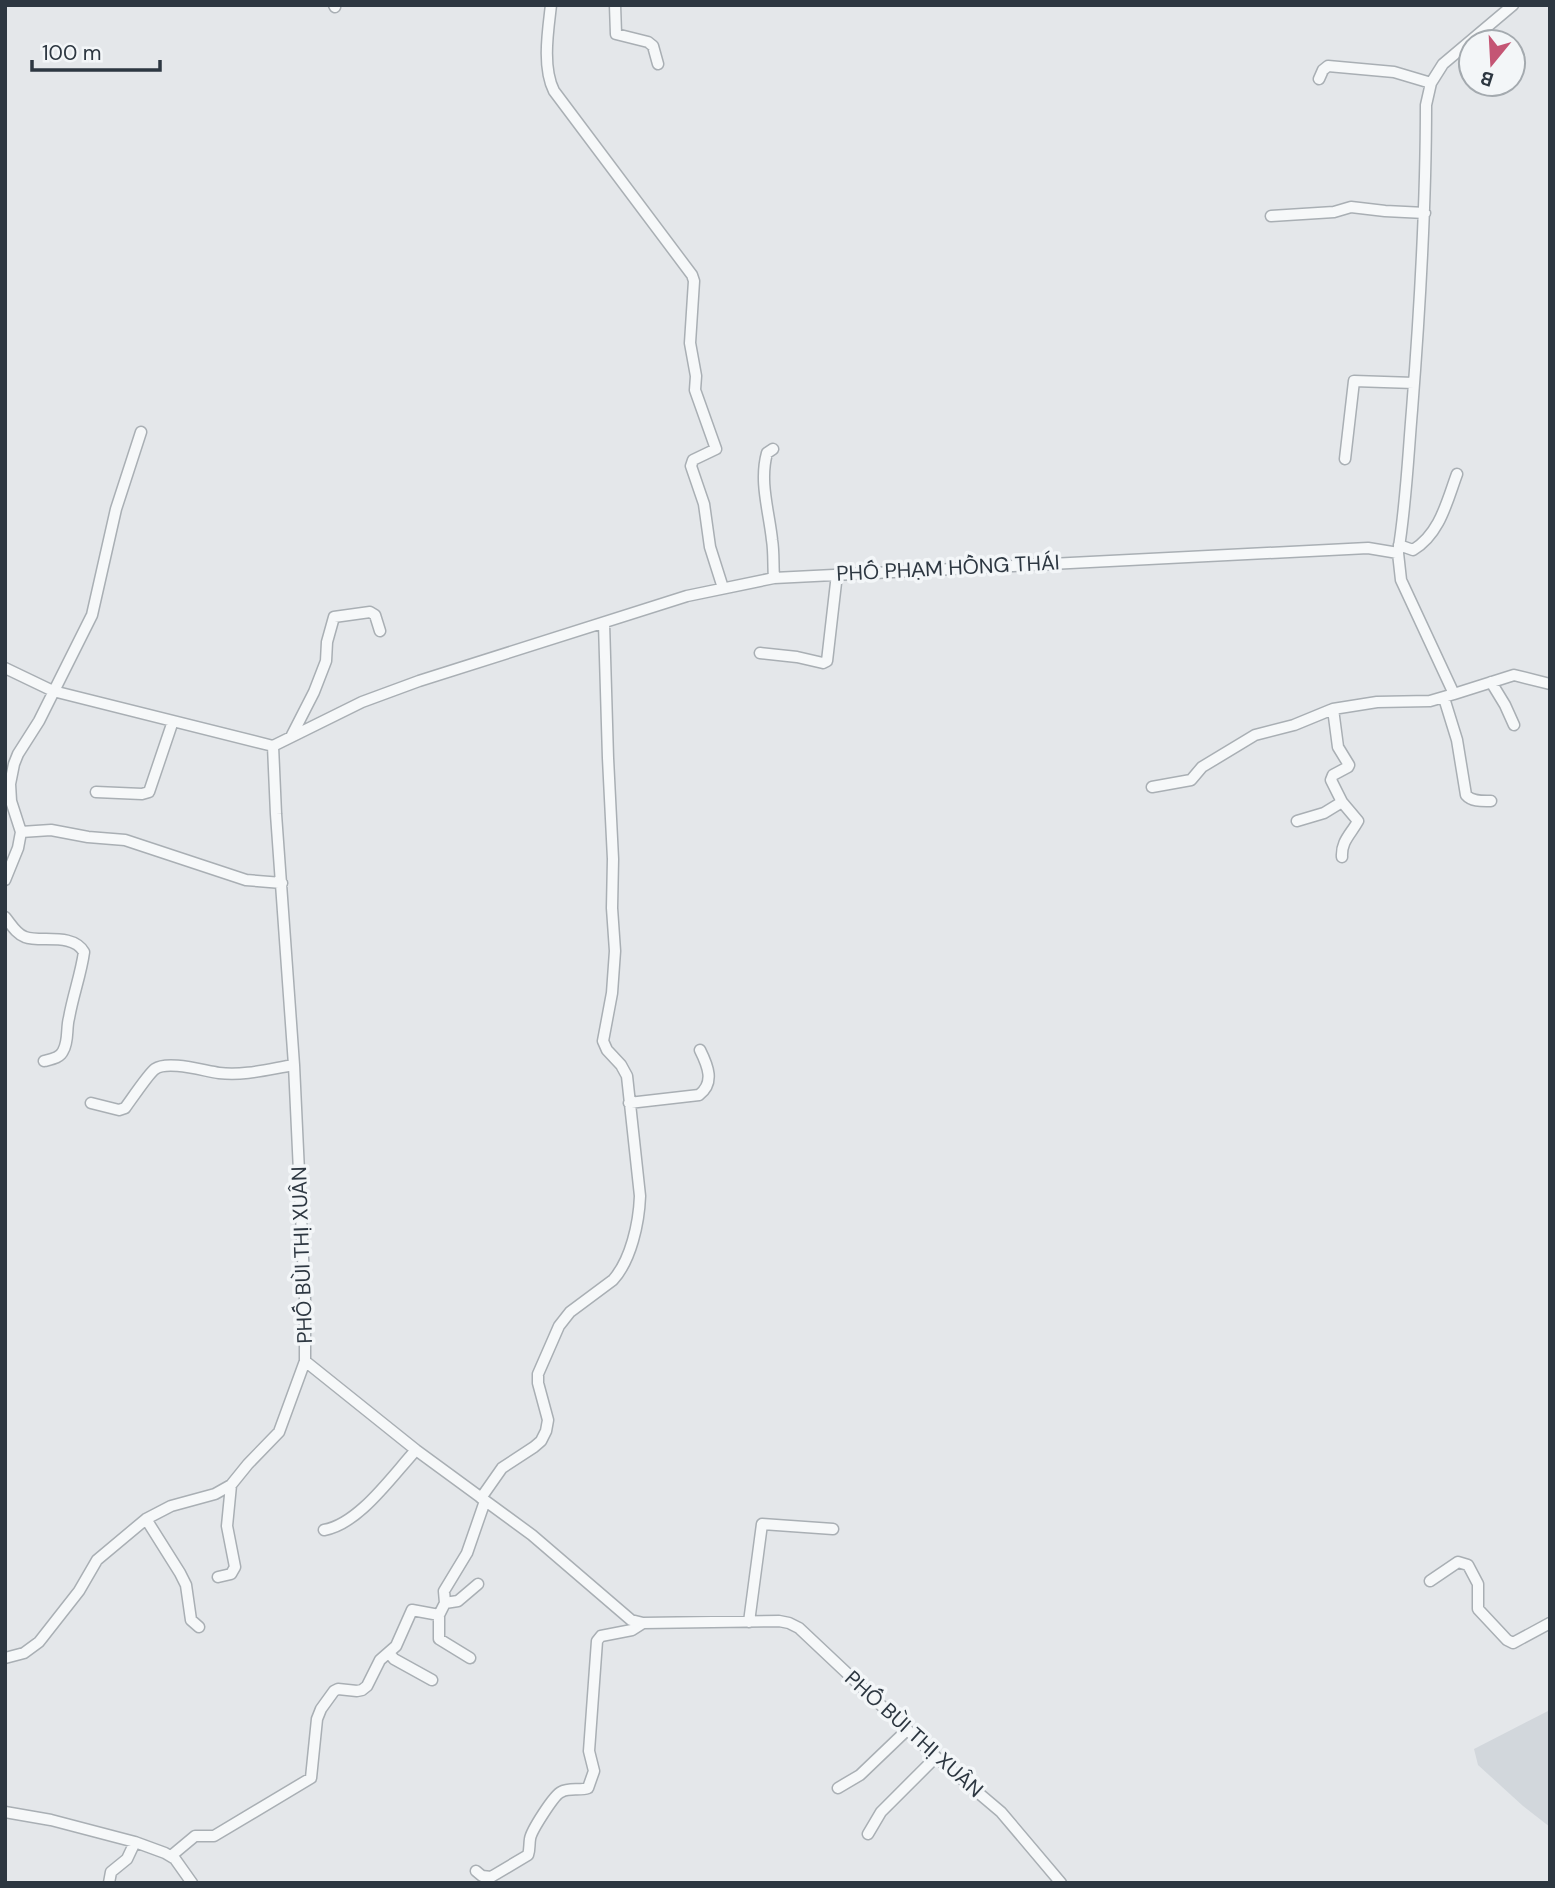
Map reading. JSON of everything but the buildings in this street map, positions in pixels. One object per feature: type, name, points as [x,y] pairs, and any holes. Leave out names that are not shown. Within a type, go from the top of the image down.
[{"type":"street","points":[[551,5],[547,44],[549,77],[554,91],[694,281],[690,347],[696,376],[695,390],[716,449],[693,460],[691,466],[704,504],[710,547],[723,588]]},
{"type":"street","points":[[615,5],[616,34],[648,42],[653,46],[657,64]]},
{"type":"street","points":[[1491,801],[1479,801],[1466,795],[1449,696],[1401,580],[1399,549],[1414,383],[1425,213],[1426,105],[1431,83],[1443,64],[1513,5]]},
{"type":"street","points":[[1319,79],[1328,66],[1394,72],[1431,83]]},
{"type":"street","points":[[1271,216],[1334,212],[1351,206],[1425,213]]},
{"type":"street","points":[[1345,459],[1354,381],[1414,383]]},
{"type":"street","points":[[5,880],[18,848],[21,832],[11,801],[12,774],[18,754],[35,729],[96,606],[116,509],[141,432]]},
{"type":"street","points":[[773,449],[767,453],[764,468],[774,578]]},
{"type":"street","points":[[1399,549],[1413,550],[1434,530],[1457,474]]},
{"type":"street","name":"PHỐ PHẠM HỒNG THÁI","points":[[273,746],[362,702],[419,681],[687,596],[774,578],[1367,548],[1399,549]]},
{"type":"street","points":[[760,653],[823,663],[827,661],[837,574]]},
{"type":"street","points":[[291,737],[326,661],[327,642],[334,617],[370,612],[375,615],[380,631]]},
{"type":"street","points":[[470,1658],[439,1639],[439,1615],[446,1603],[446,1587],[467,1553],[483,1500],[502,1468],[541,1441],[548,1420],[538,1374],[559,1326],[570,1312],[620,1272],[628,1255],[639,1208],[640,1196],[625,1070],[603,1041],[612,993],[615,951],[604,623]]},
{"type":"street","points":[[5,668],[53,691],[273,746]]},
{"type":"street","points":[[1152,787],[1191,780],[1202,767],[1255,735],[1294,725],[1334,709],[1363,704],[1430,701],[1518,676],[1550,684]]},
{"type":"street","points":[[1491,682],[1514,725]]},
{"type":"street","points":[[1334,709],[1338,747],[1349,765],[1331,777],[1342,802],[1358,821],[1345,839],[1342,857]]},
{"type":"street","points":[[96,792],[149,792],[173,721]]},
{"type":"street","name":"PHỐ BÙI THỊ XUÂN","points":[[273,746],[294,1065],[305,1300],[305,1361],[416,1450],[532,1535],[631,1620],[643,1623],[779,1621],[799,1628],[936,1757],[1001,1812],[1061,1883]]},
{"type":"street","points":[[1297,821],[1324,813],[1342,802]]},
{"type":"street","points":[[21,832],[51,830],[125,840],[246,880],[282,883]]},
{"type":"street","points":[[5,916],[23,937],[60,939],[81,946],[84,952],[68,1019],[65,1048],[62,1054],[54,1059],[44,1061]]},
{"type":"street","points":[[629,1102],[702,1094],[709,1070],[700,1050]]},
{"type":"street","points":[[91,1103],[119,1110],[125,1108],[151,1072],[161,1067],[242,1073],[294,1065]]},
{"type":"street","points":[[5,1658],[24,1653],[39,1642],[79,1591],[97,1560],[146,1519],[179,1503],[215,1494],[231,1485],[279,1432],[305,1361]]},
{"type":"street","points":[[324,1530],[344,1523],[364,1506],[416,1450]]},
{"type":"street","points":[[218,1577],[232,1574],[235,1567],[227,1526],[231,1485]]},
{"type":"street","points":[[146,1519],[186,1585],[191,1620],[199,1627]]},
{"type":"street","points":[[746,1621],[762,1524],[833,1529]]},
{"type":"street","points":[[1430,1581],[1458,1562],[1465,1563],[1478,1584],[1478,1609],[1513,1643],[1550,1623]]},
{"type":"street","points":[[446,1603],[458,1601],[478,1584]]},
{"type":"street","points":[[171,1856],[192,1838],[200,1835],[214,1836],[311,1778],[317,1720],[321,1709],[334,1691],[362,1690],[367,1686],[380,1660],[396,1646],[412,1610],[439,1615]]},
{"type":"street","points":[[476,1871],[482,1876],[491,1877],[528,1855],[531,1835],[557,1794],[564,1790],[588,1788],[594,1771],[589,1751],[597,1641],[601,1636],[632,1630],[643,1623]]},
{"type":"street","points":[[389,1653],[394,1659],[432,1679]]},
{"type":"street","points":[[838,1788],[860,1775],[908,1730]]},
{"type":"street","points":[[868,1834],[881,1812],[936,1757]]},
{"type":"street","points":[[5,1812],[51,1820],[135,1842],[171,1856],[192,1883]]},
{"type":"street","points":[[109,1883],[111,1872],[127,1858],[135,1842]]},
{"type":"shaded area","points":[[1550,1710],[1550,1827],[1478,1765],[1474,1749]]}]
